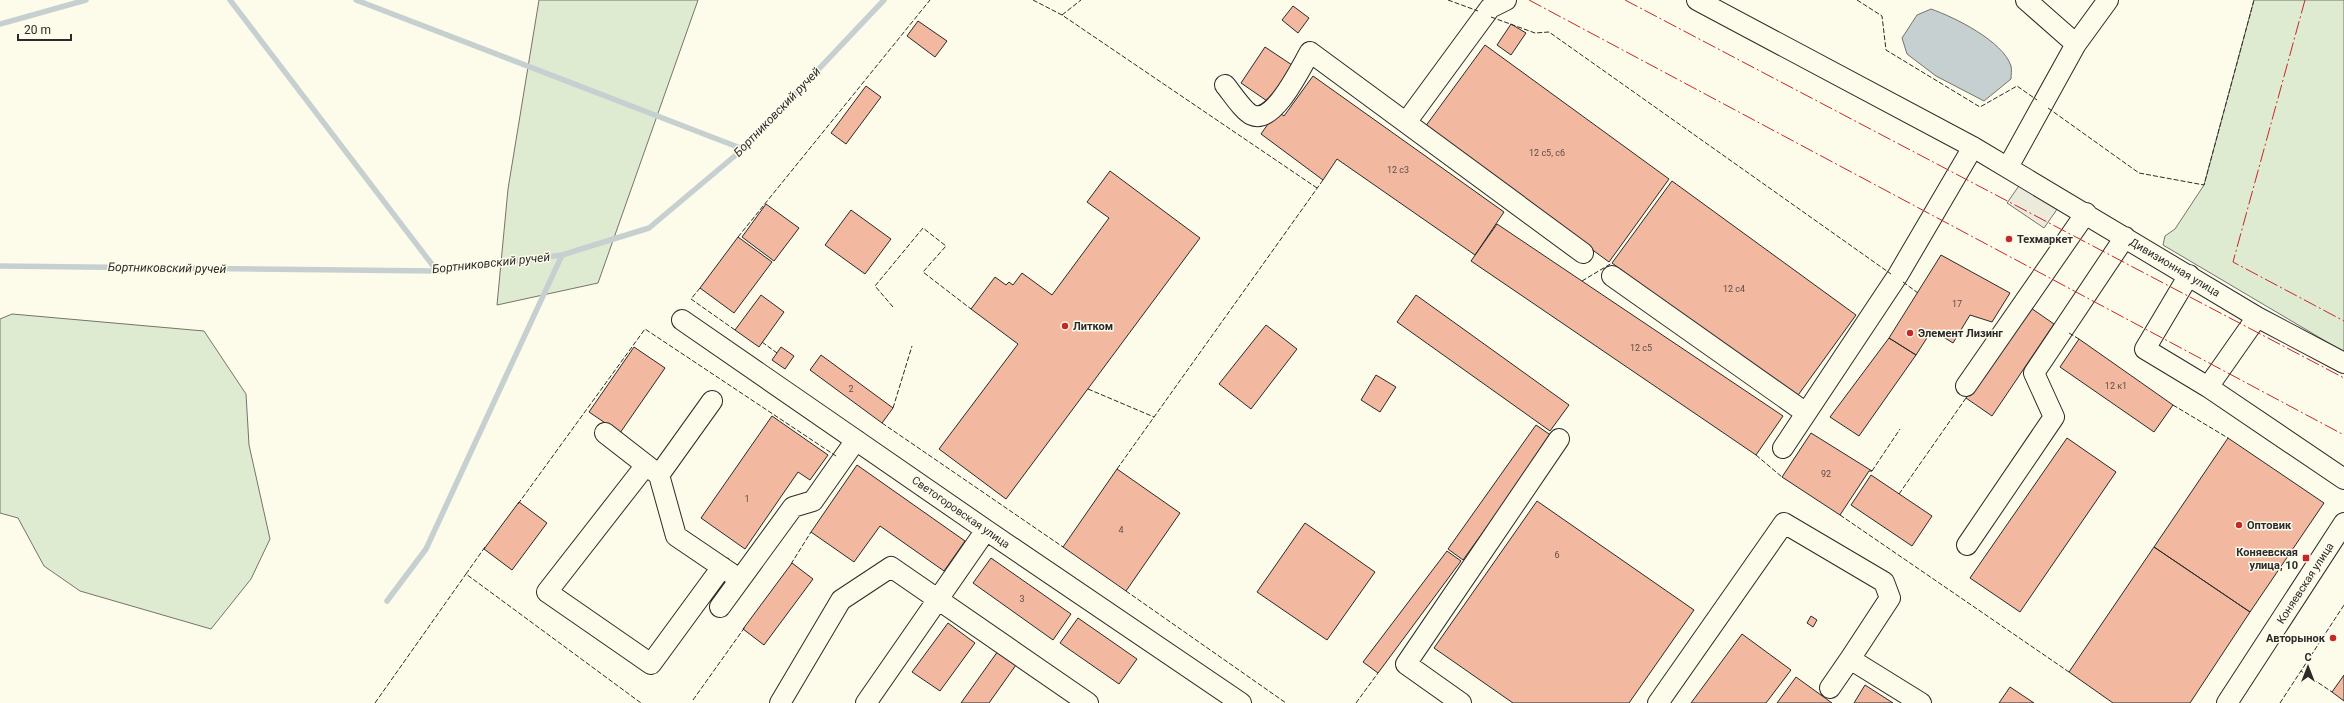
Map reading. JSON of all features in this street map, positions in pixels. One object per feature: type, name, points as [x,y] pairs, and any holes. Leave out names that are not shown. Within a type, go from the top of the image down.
[{"type":"street","points":[[1407,121],[1490,8],[1506,0]]},
{"type":"street","name":"Дивизионная улица","points":[[1698,0],[1973,147],[2086,213],[2257,317],[2344,363]]},
{"type":"street","points":[[2026,0],[2076,44]]},
{"type":"street","points":[[2008,167],[2076,44],[2108,0]]},
{"type":"street","points":[[1225,85],[1250,115],[1259,117],[1275,108],[1310,52],[1407,121],[1583,252]]},
{"type":"street","points":[[1783,448],[1898,275],[1973,147]]},
{"type":"street","points":[[1966,386],[2086,213]]},
{"type":"street","points":[[1967,545],[2054,417],[2034,373],[2125,237]]},
{"type":"street","points":[[2189,275],[2145,349],[2208,387],[2344,478]]},
{"type":"street","points":[[1612,276],[1806,413]]},
{"type":"street","points":[[2208,387],[2257,317]]},
{"type":"street","name":"Светогоровская улица","points":[[682,320],[986,530],[1241,703]]},
{"type":"street","points":[[712,401],[547,592],[651,664],[722,567]]},
{"type":"street","points":[[605,433],[653,470],[676,536],[740,580]]},
{"type":"street","points":[[1461,703],[1406,664],[1559,439]]},
{"type":"street","points":[[720,607],[793,507],[813,501],[856,440]]},
{"type":"street","points":[[1658,703],[1784,522],[1884,582],[1890,598],[1830,688]]},
{"type":"street","name":"Коняевская улица","points":[[2227,703],[2344,523]]},
{"type":"street","points":[[866,703],[986,530]]},
{"type":"street","points":[[780,703],[842,600],[891,567],[1088,703]]},
{"type":"street","points":[[1850,659],[1921,703]]},
{"type":"green space","points":[[539,0],[698,0],[598,283],[497,305],[508,189]]},
{"type":"green space","points":[[2254,0],[2344,0],[2344,352],[2163,245],[2165,236],[2175,229],[2204,185]]},
{"type":"green space","points":[[12,314],[204,331],[246,394],[249,445],[270,539],[251,579],[211,629],[80,591],[44,566],[18,518],[0,513],[0,319]]},
{"type":"shaded area","points":[[1931,9],[1964,24],[1988,39],[2006,57],[2011,66],[2011,79],[1984,101],[1936,76],[1907,54],[1902,38],[1917,15]]},
{"type":"shaded area","points":[[2023,180],[2060,205],[2044,228],[2007,203]]},
{"type":"building","points":[[1293,6],[1309,18],[1298,33],[1282,20]]},
{"type":"building","points":[[918,21],[947,41],[935,57],[907,36]]},
{"type":"building","points":[[1511,24],[1526,33],[1511,55],[1497,45]]},
{"type":"building","points":[[1485,45],[1669,179],[1609,262],[1425,127]]},
{"type":"building","points":[[1265,47],[1295,67],[1270,103],[1241,83]]},
{"type":"building","points":[[1313,76],[1504,212],[1475,255],[1337,159],[1323,180],[1261,134],[1277,111],[1284,116]]},
{"type":"building","points":[[866,86],[881,97],[846,144],[831,133]]},
{"type":"building","name":"Литком","points":[[1110,171],[1200,238],[1006,499],[939,449],[1018,344],[971,309],[995,277],[1006,285],[1009,282],[1013,285],[1022,273],[1052,295],[1109,218],[1087,202]]},
{"type":"building","points":[[1672,181],[1856,315],[1796,398],[1612,263]]},
{"type":"building","points":[[766,204],[799,228],[774,261],[742,237]]},
{"type":"building","points":[[851,210],[891,239],[865,274],[825,245]]},
{"type":"building","points":[[1497,224],[1783,416],[1756,455],[1471,261]]},
{"type":"building","points":[[738,237],[772,262],[734,313],[700,288]]},
{"type":"building","points":[[1941,255],[2010,293],[1992,322],[1970,315],[1953,343],[1932,330],[1916,355],[1889,338]]},
{"type":"building","points":[[761,295],[784,312],[759,347],[735,330]]},
{"type":"building","points":[[1416,295],[1569,405],[1550,431],[1397,322]]},
{"type":"building","points":[[2028,306],[2054,324],[1992,416],[1966,398]]},
{"type":"building","points":[[1266,325],[1297,349],[1251,409],[1219,384]]},
{"type":"building","points":[[1889,338],[1916,355],[1859,436],[1830,417]]},
{"type":"building","points":[[2079,339],[2173,405],[2154,432],[2060,367]]},
{"type":"building","points":[[634,347],[665,368],[620,433],[589,412]]},
{"type":"building","points":[[781,347],[794,356],[785,369],[772,360]]},
{"type":"building","points":[[821,355],[893,408],[882,423],[810,370]]},
{"type":"building","points":[[1376,375],[1396,387],[1380,412],[1361,400]]},
{"type":"building","points":[[772,416],[828,455],[810,480],[798,472],[745,549],[701,518]]},
{"type":"building","points":[[1536,425],[1552,436],[1463,560],[1448,549]]},
{"type":"building","points":[[1811,433],[1872,471],[1869,471],[1840,515],[1782,477]]},
{"type":"building","points":[[2067,438],[2116,472],[2020,612],[1970,578]]},
{"type":"building","name":"Оптовик","points":[[2228,438],[2324,503],[2250,612],[2154,547]]},
{"type":"building","points":[[857,465],[965,541],[944,571],[880,526],[854,562],[811,532]]},
{"type":"building","points":[[1117,469],[1180,513],[1126,591],[1063,547]]},
{"type":"building","points":[[1871,475],[1932,516],[1912,546],[1851,505]]},
{"type":"building","points":[[1537,501],[1694,610],[1629,703],[1513,703],[1434,648]]},
{"type":"building","points":[[519,502],[547,523],[512,570],[484,549]]},
{"type":"building","points":[[1305,523],[1375,572],[1327,640],[1257,592]]},
{"type":"building","points":[[2154,547],[2250,612],[2190,703],[2113,703],[2069,672]]},
{"type":"building","points":[[1447,551],[1461,561],[1378,673],[1363,662]]},
{"type":"building","points":[[991,558],[1071,614],[1053,640],[973,583]]},
{"type":"building","points":[[792,563],[813,579],[764,645],[743,629]]},
{"type":"building","points":[[1811,616],[1817,620],[1813,627],[1807,623]]},
{"type":"building","points":[[1078,618],[1137,659],[1119,684],[1060,643]]},
{"type":"building","points":[[948,623],[975,643],[940,691],[912,672]]},
{"type":"building","points":[[1742,634],[1791,670],[1766,703],[1691,703]]},
{"type":"building","points":[[998,651],[1016,665],[989,703],[961,703]]},
{"type":"building","points":[[2344,675],[2344,701],[2332,692]]},
{"type":"building","points":[[1796,677],[1832,703],[1777,703]]},
{"type":"building","points":[[1865,685],[1893,703],[1854,703]]},
{"type":"building","points":[[2010,687],[2034,703],[1999,703]]},
{"type":"waterway","points":[[0,24],[86,0]]},
{"type":"waterway","points":[[230,0],[437,271]]},
{"type":"waterway","points":[[356,0],[743,149]]},
{"type":"waterway","name":"Бортниковский ручей","points":[[0,266],[437,271],[562,255],[649,228],[743,149],[884,0]]},
{"type":"waterway","points":[[387,601],[426,549],[562,255]]},
{"type":"fence","points":[[738,237],[930,0]]},
{"type":"fence","points":[[1033,0],[1062,15],[1317,188]]},
{"type":"fence","points":[[1062,15],[1081,0]]},
{"type":"fence","points":[[1448,0],[1478,11]]},
{"type":"fence","points":[[1857,0],[1882,16],[1886,50],[1980,107],[2017,86],[2037,100]]},
{"type":"fence","points":[[2048,108],[2139,173],[2204,185],[2254,0]]},
{"type":"fence","points":[[1491,17],[1535,33],[1549,32],[1891,274]]},
{"type":"fence","points":[[1117,469],[1323,180]]},
{"type":"fence","points":[[893,307],[875,286],[923,228],[946,246],[923,272],[971,309]]},
{"type":"fence","points":[[1582,281],[1612,263]]},
{"type":"fence","points":[[1903,282],[1918,293]]},
{"type":"fence","points":[[700,288],[691,299],[735,330]]},
{"type":"fence","points":[[518,504],[645,329],[836,456]]},
{"type":"fence","points":[[2069,333],[2079,339]]},
{"type":"fence","points":[[762,342],[777,353]]},
{"type":"fence","points":[[893,408],[912,346]]},
{"type":"fence","points":[[1088,389],[1154,417]]},
{"type":"fence","points":[[1899,494],[1966,398]]},
{"type":"fence","points":[[2173,405],[2228,438]]},
{"type":"fence","points":[[882,423],[1063,547]]},
{"type":"fence","points":[[1872,471],[1900,429]]},
{"type":"fence","points":[[1756,455],[1782,477]]},
{"type":"fence","points":[[1840,515],[2069,672]]},
{"type":"fence","points":[[791,564],[811,532]]},
{"type":"fence","points":[[485,547],[466,574],[641,703]]},
{"type":"fence","points":[[375,703],[466,574]]},
{"type":"fence","points":[[1126,591],[1286,703]]},
{"type":"fence","points":[[2280,703],[2344,605]]},
{"type":"fence","points":[[693,700],[745,627]]},
{"type":"fence","points":[[2301,671],[2332,692]]},
{"type":"fence","points":[[1356,703],[1378,673]]},
{"type":"power","points":[[1529,0],[2344,435]]},
{"type":"power","points":[[1625,0],[2344,378]]},
{"type":"power","points":[[2305,0],[2233,262],[2344,321]]},
{"type":"place","name":"Техмаркет","points":[[2009,239]]},
{"type":"place","name":"Литком","points":[[1065,326]]},
{"type":"place","name":"Элемент Лизинг","points":[[1910,333]]},
{"type":"place","name":"Оптовик","points":[[2239,525]]},
{"type":"place","name":"Коняевская улица, 10","points":[[2306,558]]},
{"type":"place","name":"Авторынок","points":[[2333,638]]}]
